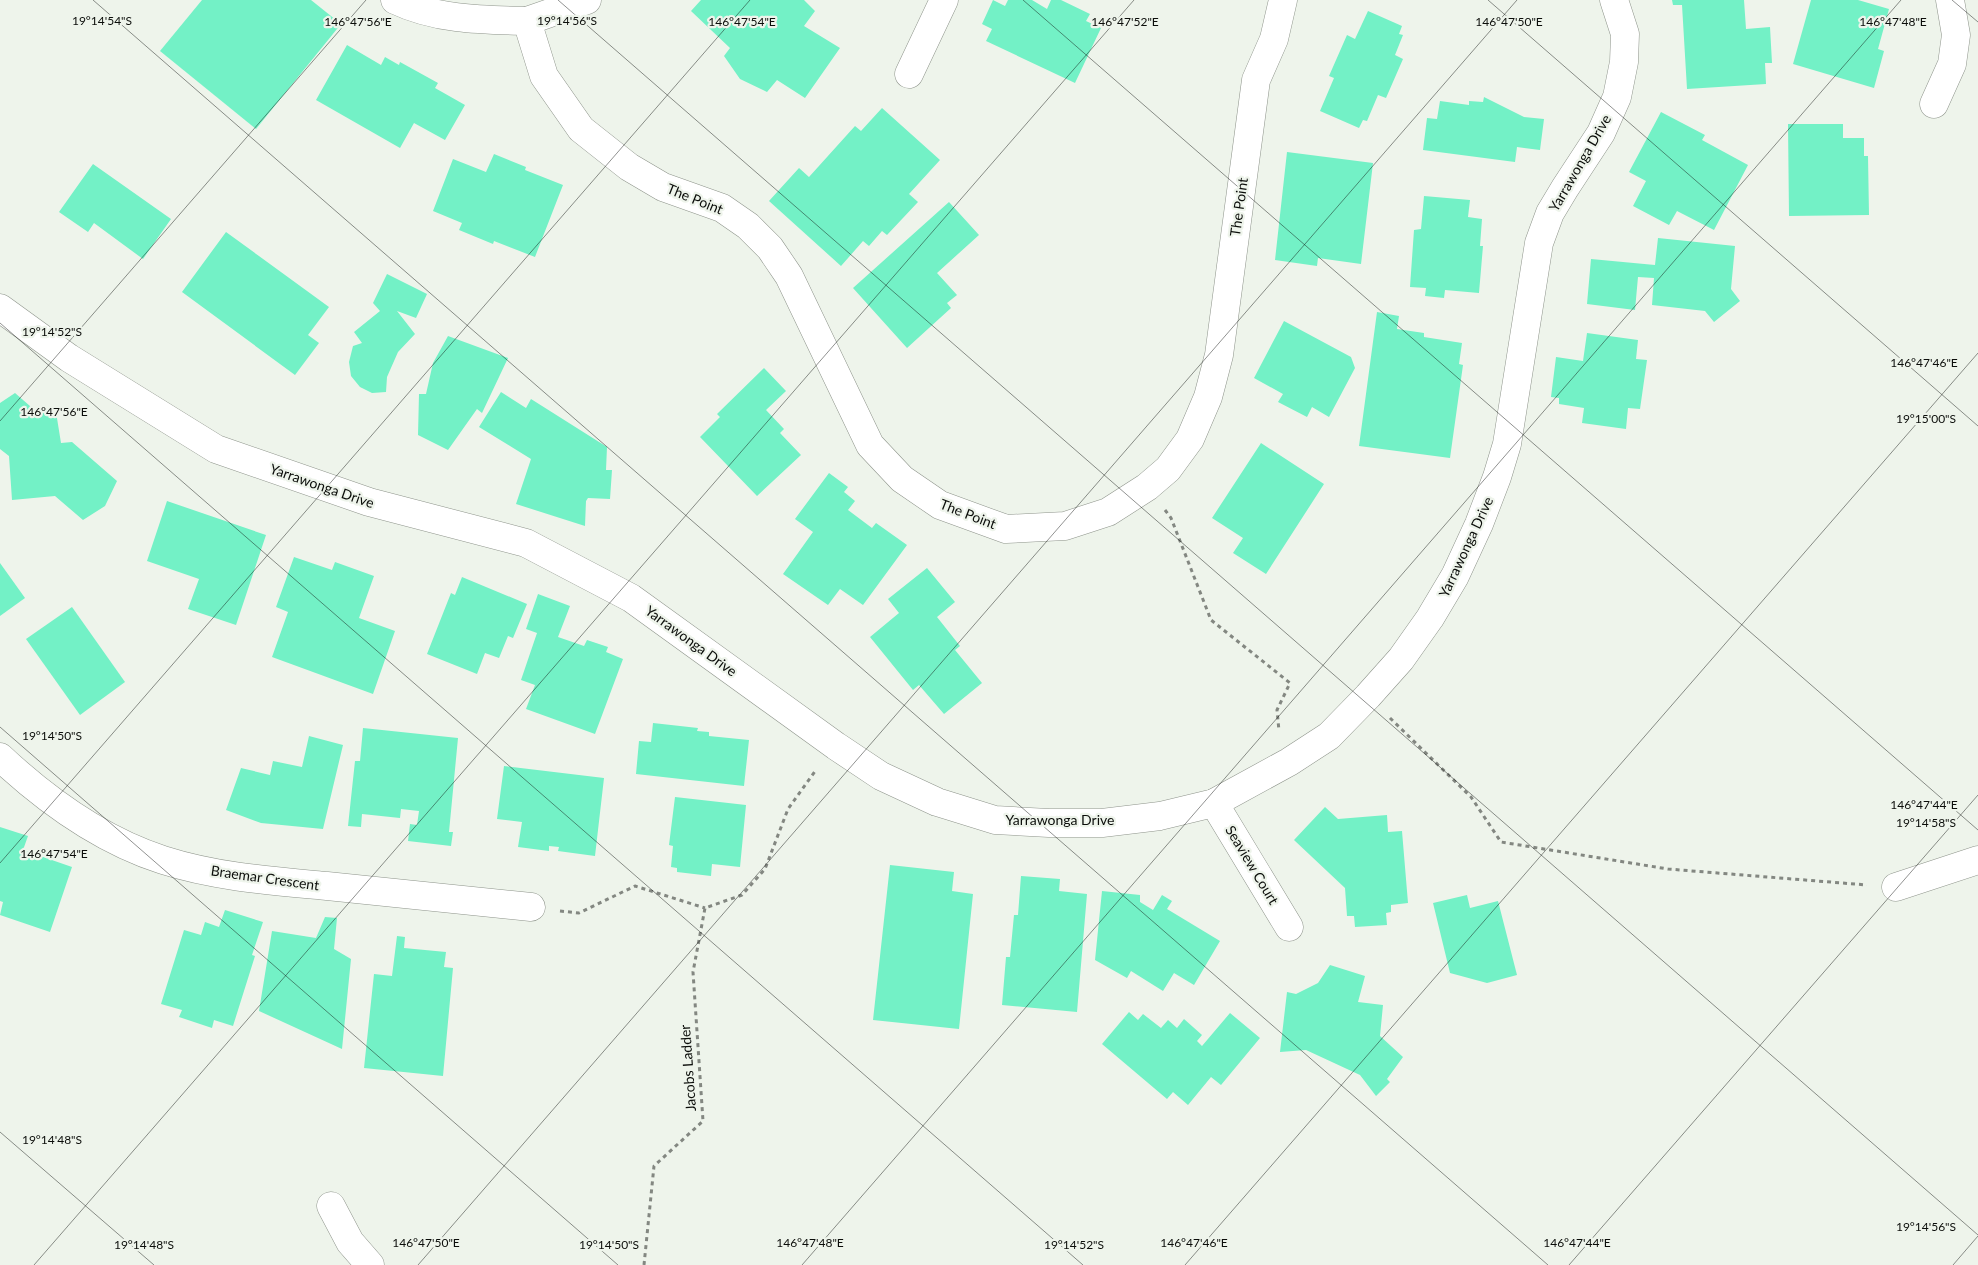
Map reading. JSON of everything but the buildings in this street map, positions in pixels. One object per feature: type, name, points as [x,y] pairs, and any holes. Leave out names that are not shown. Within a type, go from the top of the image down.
[{"type":"street","points":[[395,0],[415,10],[467,20],[527,20],[587,0]]},
{"type":"street","points":[[909,74],[944,0]]},
{"type":"street","name":"The Point","points":[[527,20],[544,76],[581,128],[629,167],[664,187],[722,208],[748,226],[770,248],[789,276],[870,445],[902,479],[940,505],[1006,529],[1065,526],[1108,512],[1148,487],[1168,469],[1190,439],[1208,397],[1219,355],[1256,80],[1274,38],[1284,0]]},
{"type":"street","name":"Yarrawonga Drive","points":[[0,308],[69,358],[216,450],[369,502],[526,543],[631,598],[836,746],[889,780],[937,802],[995,820],[1049,824],[1102,823],[1160,816],[1214,803],[1289,762],[1329,736],[1401,659],[1430,618],[1454,576],[1480,524],[1497,477],[1506,444],[1539,243],[1550,213],[1564,188],[1601,133],[1617,97],[1624,62],[1625,34],[1614,0]]},
{"type":"street","points":[[1934,104],[1952,64],[1956,35],[1950,0]]},
{"type":"street","name":"Braemar Crescent","points":[[0,757],[21,777],[61,808],[107,837],[162,860],[229,876],[531,907]]},
{"type":"street","name":"Seaview Court","points":[[1214,803],[1289,927]]},
{"type":"street","points":[[1896,887],[1978,860]]},
{"type":"street","points":[[331,1206],[350,1242],[370,1265]]},
{"type":"path","points":[[1148,487],[1171,518],[1211,620],[1290,683],[1277,710],[1279,732],[1289,762]]},
{"type":"path","points":[[1368,696],[1471,797],[1501,842],[1668,869],[1896,887]]},
{"type":"path","points":[[531,907],[579,913],[635,886],[705,908],[742,895],[765,868],[788,809],[836,746]]},
{"type":"path","name":"Jacobs Ladder","points":[[644,1265],[654,1166],[703,1121],[693,972],[705,908]]}]
